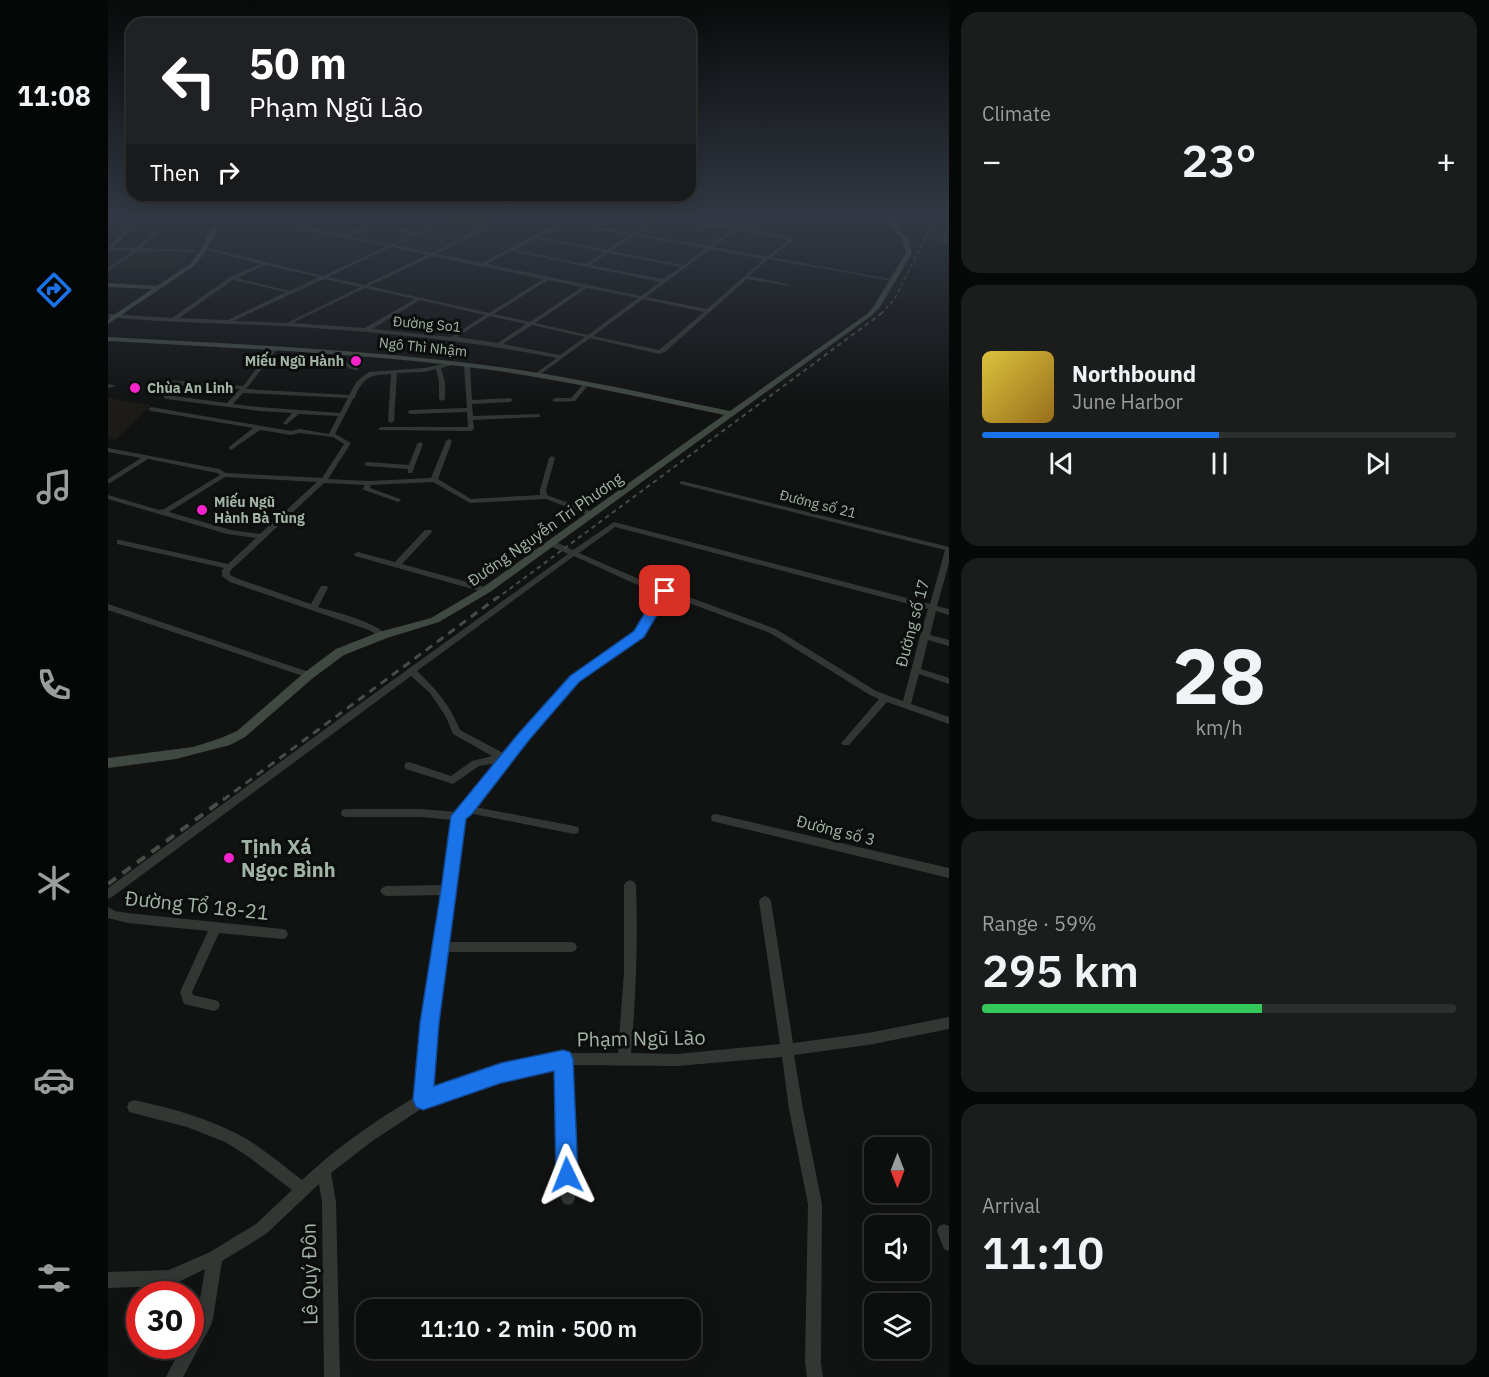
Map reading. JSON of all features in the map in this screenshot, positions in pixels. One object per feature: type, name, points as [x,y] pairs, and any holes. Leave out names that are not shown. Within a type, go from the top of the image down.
[{"type":"main road","points":[[108,288],[152,290],[166,279]]},
{"type":"main road","points":[[113,314],[170,279]]},
{"type":"main road","name":"Đường Nguyễn Tri Phương","points":[[108,763],[196,750],[230,741],[340,652],[383,635],[435,620],[486,590],[869,315],[894,279]]},
{"type":"main road","name":"Ngô Thì Nhậm","points":[[108,339],[343,352],[453,364],[587,383],[731,414]]},
{"type":"street","points":[[174,319],[232,279]]},
{"type":"street","points":[[233,279],[290,292]]},
{"type":"street","points":[[228,321],[320,279]]},
{"type":"street","points":[[329,279],[652,352],[663,351],[743,279]]},
{"type":"street","points":[[297,325],[385,279]]},
{"type":"street","points":[[286,324],[388,279]]},
{"type":"street","points":[[452,338],[545,279]]},
{"type":"street","points":[[553,279],[707,311]]},
{"type":"street","points":[[656,279],[664,281]]},
{"type":"street","points":[[757,279],[786,285]]},
{"type":"street","points":[[877,279],[892,282]]},
{"type":"street","points":[[538,375],[664,281]]},
{"type":"street","points":[[500,344],[586,286]]},
{"type":"street","points":[[365,330],[418,299]]},
{"type":"street","name":"Đường So1","points":[[113,314],[286,324],[452,338],[500,344],[561,357]]},
{"type":"street","points":[[228,405],[275,348]]},
{"type":"street","points":[[343,352],[341,356],[345,364],[356,369]]},
{"type":"street","points":[[151,409],[291,433],[300,431],[331,436],[359,382],[371,373],[438,368],[453,364]]},
{"type":"street","points":[[381,429],[471,432],[467,366]]},
{"type":"street","points":[[438,368],[442,382],[442,399]]},
{"type":"street","points":[[391,421],[394,372]]},
{"type":"street","points":[[167,382],[353,397]]},
{"type":"street","points":[[555,399],[573,400],[587,383]]},
{"type":"street","points":[[166,397],[343,415]]},
{"type":"street","points":[[469,402],[510,400]]},
{"type":"street","points":[[410,412],[470,410]]},
{"type":"street","points":[[286,423],[297,412]]},
{"type":"street","points":[[470,418],[538,416]]},
{"type":"street","points":[[231,448],[258,428]]},
{"type":"street","points":[[335,436],[348,443],[324,479],[226,570],[226,576],[372,628],[383,635]]},
{"type":"street","points":[[434,480],[449,441]]},
{"type":"street","points":[[408,480],[420,444]]},
{"type":"street","points":[[108,450],[219,471],[224,475]]},
{"type":"street","points":[[110,481],[147,457]]},
{"type":"street","points":[[544,496],[543,490],[552,458]]},
{"type":"street","points":[[367,464],[412,467]]},
{"type":"street","points":[[159,512],[166,511],[224,475],[369,483],[434,480],[470,501],[544,496],[594,514]]},
{"type":"street","points":[[369,483],[366,489],[398,500]]},
{"type":"street","name":"Đường số 21","points":[[682,483],[949,549]]},
{"type":"street","points":[[108,497],[230,532],[263,537]]},
{"type":"street","points":[[108,894],[614,524],[949,612]]},
{"type":"street","points":[[398,564],[428,532]]},
{"type":"street","points":[[120,542],[230,567]]},
{"type":"street","points":[[553,544],[636,581],[773,631],[855,683],[885,698],[949,721]]},
{"type":"street","name":"Đường số 17","points":[[906,706],[932,607],[945,578],[949,549]]},
{"type":"street","points":[[358,554],[486,590]]},
{"type":"street","points":[[313,608],[324,588]]},
{"type":"street","points":[[423,1100],[429,1023],[463,813],[575,679],[639,634],[665,591]]},
{"type":"street","points":[[108,607],[309,675]]},
{"type":"street","points":[[924,636],[949,643]]},
{"type":"street","points":[[915,670],[949,681]]},
{"type":"street","points":[[412,672],[433,691],[450,716],[456,732],[506,759]]},
{"type":"street","points":[[846,743],[885,698]]},
{"type":"street","points":[[409,766],[453,780],[471,763],[487,759],[506,759]]},
{"type":"street","points":[[346,813],[463,813],[574,830]]},
{"type":"street","name":"Đường số 3","points":[[716,818],[949,873]]},
{"type":"street","points":[[624,1060],[632,987],[633,941],[630,885]]},
{"type":"street","points":[[386,891],[450,890]]},
{"type":"street","points":[[765,901],[796,1109],[815,1204],[813,1363],[815,1377]]},
{"type":"street","name":"Đường Tổ 18-21","points":[[108,912],[128,918],[282,934]]},
{"type":"street","points":[[214,1005],[188,1000],[186,992],[216,927]]},
{"type":"street","points":[[442,947],[571,947]]},
{"type":"street","name":"Phạm Ngũ Lão","points":[[108,1280],[170,1278],[215,1257],[261,1229],[323,1170],[366,1137],[423,1100],[501,1073],[563,1059],[677,1060],[787,1050],[878,1038],[949,1023]]},
{"type":"street","points":[[563,1059],[568,1198]]},
{"type":"street","points":[[134,1107],[156,1111],[220,1132],[303,1189]]},
{"type":"street","name":"Lê Quý Đôn","points":[[323,1170],[329,1202],[332,1377]]},
{"type":"street","points":[[174,1377],[205,1319],[215,1257]]},
{"type":"shaded area","points":[[108,398],[151,405],[116,439],[108,439]]},
{"type":"railway","points":[[882,313],[894,300],[904,279]]},
{"type":"railway","points":[[496,599],[882,313]]},
{"type":"railway","points":[[223,800],[498,597]]},
{"type":"railway","points":[[108,884],[225,798]]},
{"type":"place","name":"Miếu Ngũ Hành","points":[[356,361]]},
{"type":"place","name":"Chùa An Linh","points":[[135,388]]},
{"type":"place","name":"Miếu Ngũ Hành Bà Tùng","points":[[202,510]]},
{"type":"place","name":"Tịnh Xá Ngọc Bình","points":[[229,858]]},
{"type":"route","points":[[567,1175],[563,1059],[501,1073],[423,1100],[429,1023],[450,890],[458,816],[467,810],[524,736],[575,679],[639,634],[665,591]]}]
